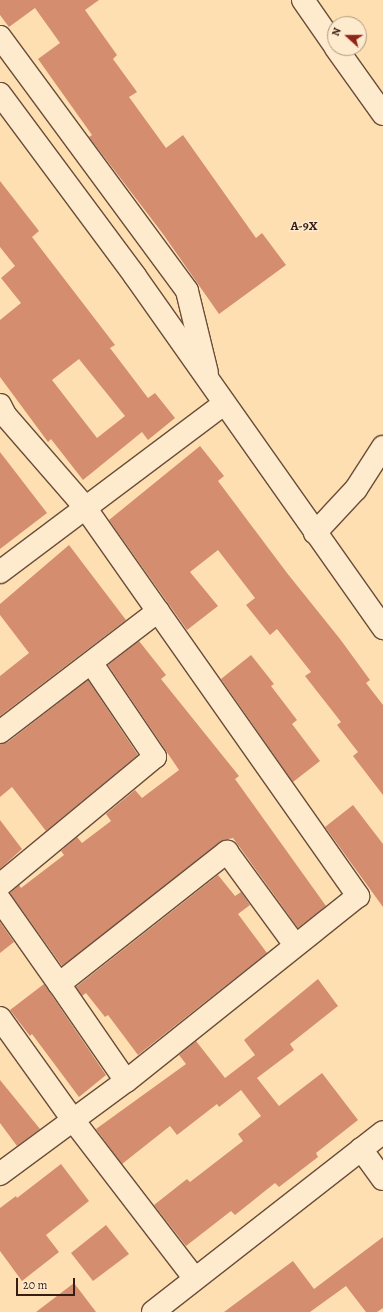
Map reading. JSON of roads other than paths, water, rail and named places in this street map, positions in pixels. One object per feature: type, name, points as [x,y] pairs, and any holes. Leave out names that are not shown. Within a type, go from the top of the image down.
[{"type":"street","points":[[303,0],[327,34]]},
{"type":"street","points":[[0,37],[187,291],[210,385]]},
{"type":"street","points":[[342,56],[383,114]]},
{"type":"street","points":[[0,94],[134,276],[383,628]]},
{"type":"street","points":[[0,572],[84,506],[224,404]]},
{"type":"street","points":[[0,405],[5,415],[84,506],[358,896],[126,1081],[0,1174]]},
{"type":"street","points":[[315,533],[356,489],[383,447]]},
{"type":"street","points":[[0,732],[92,664],[158,611]]},
{"type":"street","points":[[0,885],[155,756],[92,664]]},
{"type":"street","points":[[59,984],[227,852],[296,945]]},
{"type":"street","points":[[0,900],[126,1081]]},
{"type":"street","points":[[0,1018],[73,1120],[195,1279]]},
{"type":"street","points":[[153,1312],[383,1132]]},
{"type":"street","points":[[361,1149],[383,1179]]},
{"type":"district","name":"A-9X","points":[[304,226]]}]
